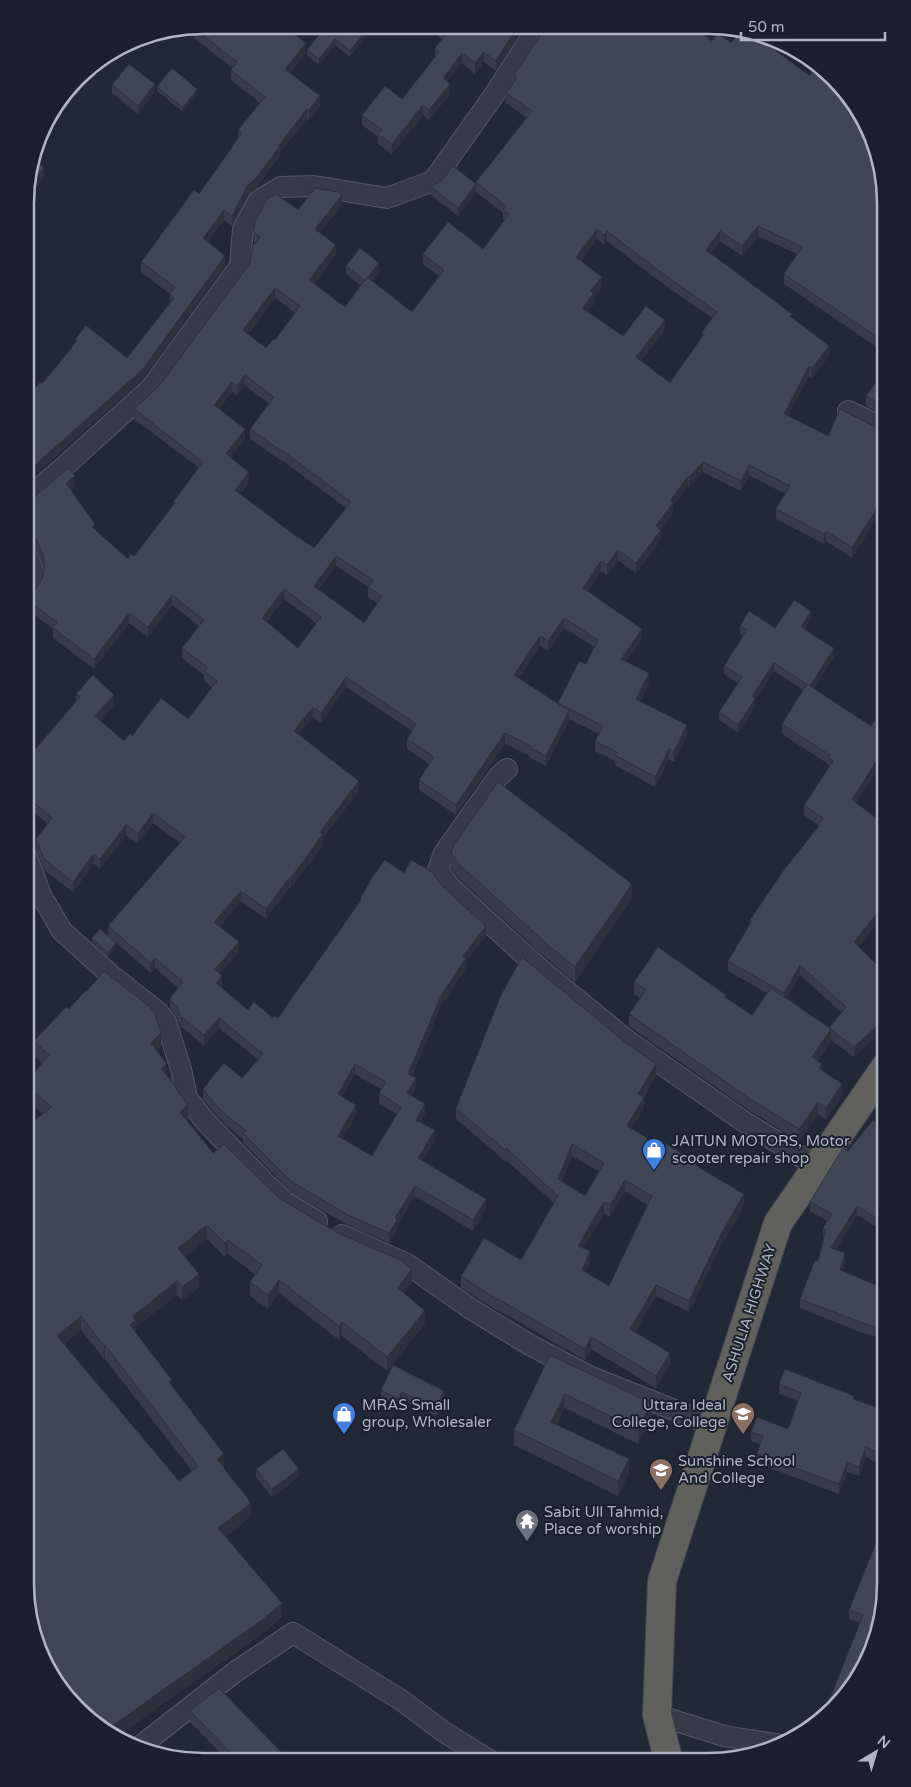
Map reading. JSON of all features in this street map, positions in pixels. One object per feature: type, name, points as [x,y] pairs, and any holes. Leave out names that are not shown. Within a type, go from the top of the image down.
[{"type":"highway","name":"ASHULIA HIGHWAY","points":[[664,1753],[657,1715],[662,1581],[778,1223],[877,1079]]},
{"type":"street","points":[[34,492],[151,388],[240,266],[243,229],[258,201],[281,187],[314,186],[387,198],[433,181],[494,95],[533,34]]},
{"type":"street","points":[[848,411],[877,425]]},
{"type":"street","points":[[507,769],[498,778],[444,854],[438,870],[450,887],[540,969],[628,1041],[744,1121],[816,1166]]},
{"type":"street","points":[[34,878],[40,895],[62,931],[112,976],[158,1012],[166,1022],[181,1069],[186,1098],[206,1122],[285,1202],[343,1236],[407,1264],[471,1309],[530,1345],[591,1377],[712,1425]]},
{"type":"street","points":[[145,1743],[236,1672],[293,1633],[401,1700],[444,1732],[478,1753]]},
{"type":"street","points":[[657,1715],[724,1736],[767,1743]]},
{"type":"building","points":[[202,34],[294,34],[306,43],[285,69],[320,96],[309,110],[307,109],[256,178],[248,185],[232,216],[224,210],[203,238],[225,256],[142,370],[34,466],[34,390],[40,382],[42,384],[77,341],[75,340],[86,325],[127,358],[174,298],[170,294],[175,287],[141,262],[194,190],[199,194],[242,133],[238,130],[265,97],[231,70],[237,62]]},
{"type":"building","points":[[320,34],[363,34],[350,51],[335,39],[319,59],[307,50]]},
{"type":"building","points":[[446,34],[513,34],[496,61],[484,52],[475,63],[462,53],[443,78],[450,84],[429,110],[423,105],[392,144],[378,134],[382,130],[362,115],[385,86],[402,99],[439,52],[435,48]]},
{"type":"building","points":[[541,34],[703,34],[712,41],[717,34],[731,43],[737,36],[768,45],[810,76],[812,70],[835,91],[849,109],[860,128],[868,148],[876,180],[877,337],[784,274],[802,247],[758,226],[742,246],[720,231],[706,250],[792,314],[790,316],[829,346],[812,368],[809,366],[784,414],[828,436],[840,409],[877,428],[877,508],[852,547],[826,531],[824,534],[776,509],[790,486],[749,465],[741,481],[703,462],[688,476],[670,501],[673,503],[656,526],[661,530],[636,563],[618,550],[607,565],[601,561],[583,588],[642,629],[621,659],[649,673],[636,699],[687,725],[674,751],[669,749],[655,777],[615,755],[617,752],[595,741],[603,726],[558,703],[579,661],[586,664],[598,640],[564,618],[548,641],[540,636],[514,675],[569,711],[546,756],[505,733],[456,805],[419,780],[434,757],[407,739],[416,724],[346,677],[321,713],[313,707],[294,731],[359,781],[320,832],[323,834],[266,909],[241,891],[214,922],[239,942],[215,969],[222,976],[216,983],[248,1010],[254,1002],[273,1018],[275,1016],[278,1018],[361,900],[372,878],[385,860],[404,873],[411,860],[432,872],[442,886],[486,926],[463,956],[466,958],[441,996],[408,1074],[416,1078],[407,1093],[425,1104],[416,1120],[435,1130],[418,1158],[486,1199],[473,1220],[415,1186],[395,1218],[397,1220],[389,1233],[348,1215],[292,1182],[243,1133],[246,1131],[215,1104],[203,1089],[224,1063],[242,1078],[263,1054],[219,1018],[204,1035],[181,1018],[170,998],[183,982],[155,958],[151,963],[108,926],[185,837],[153,813],[138,834],[126,825],[100,859],[94,854],[73,882],[44,859],[36,839],[52,818],[34,803],[34,751],[80,697],[76,694],[93,675],[114,695],[95,716],[124,741],[130,734],[132,736],[161,698],[188,719],[217,681],[204,671],[207,667],[182,648],[204,620],[172,595],[148,627],[129,613],[94,659],[53,628],[57,622],[34,605],[34,590],[40,583],[44,572],[44,556],[34,537],[34,497],[68,468],[75,476],[66,483],[95,524],[92,527],[128,559],[131,554],[134,556],[175,503],[173,502],[203,462],[134,409],[160,385],[250,263],[253,246],[260,237],[254,232],[255,222],[267,199],[276,194],[298,210],[315,188],[338,192],[342,195],[315,229],[336,245],[309,280],[345,307],[367,277],[412,312],[444,270],[423,254],[448,222],[483,249],[509,214],[503,210],[506,206],[476,182],[532,111],[506,93],[517,78],[514,75]],"holes":[[[597,229],[604,235],[607,231],[717,312],[670,383],[636,357],[665,320],[646,306],[623,336],[582,308],[594,293],[590,291],[602,277],[576,257]],[[275,288],[300,306],[275,340],[273,339],[266,348],[243,330]],[[245,375],[274,397],[250,429],[283,451],[351,502],[314,548],[235,490],[249,472],[226,454],[245,429],[214,405],[232,382],[237,386]],[[336,556],[373,580],[368,587],[382,596],[364,623],[314,586]],[[284,589],[321,617],[298,648],[262,618]],[[355,1064],[386,1082],[379,1093],[401,1107],[372,1156],[338,1136],[356,1105],[338,1094]]]},
{"type":"building","points":[[129,64],[155,84],[138,106],[112,85]]},
{"type":"building","points":[[172,68],[197,89],[183,108],[157,87]]},
{"type":"building","points":[[38,163],[44,168],[35,180]]},
{"type":"building","points":[[453,166],[476,184],[458,208],[431,187],[442,180]]},
{"type":"building","points":[[360,248],[379,263],[365,281],[346,266]]},
{"type":"building","points":[[877,381],[877,402],[866,396]]},
{"type":"building","points":[[794,600],[811,611],[801,627],[834,648],[810,686],[774,663],[752,696],[755,699],[738,725],[719,712],[742,677],[724,666],[747,630],[740,626],[749,611],[775,628]]},
{"type":"building","points":[[807,684],[871,726],[874,721],[877,723],[877,760],[852,800],[877,818],[877,913],[854,942],[877,965],[877,1026],[854,1047],[829,1028],[846,1007],[800,965],[784,993],[728,961],[752,921],[750,920],[783,871],[819,826],[823,818],[804,805],[833,761],[828,758],[830,755],[782,724]]},
{"type":"building","points":[[498,782],[632,884],[575,967],[459,864],[451,853],[455,843]]},
{"type":"building","points":[[100,929],[116,943],[108,953],[92,938]]},
{"type":"building","points":[[658,947],[752,1015],[771,988],[831,1029],[812,1057],[822,1064],[819,1068],[842,1084],[826,1108],[818,1102],[799,1129],[750,1099],[629,1014],[646,990],[634,982]]},
{"type":"building","points":[[522,957],[621,1039],[656,1064],[638,1094],[644,1097],[627,1126],[652,1141],[654,1137],[697,1162],[695,1165],[744,1194],[721,1234],[689,1301],[656,1285],[630,1329],[670,1353],[656,1376],[591,1337],[585,1349],[498,1300],[461,1276],[484,1238],[521,1260],[558,1196],[506,1148],[506,1151],[456,1108],[501,995]],"holes":[[[572,1144],[604,1163],[585,1196],[558,1179]],[[625,1180],[652,1196],[609,1286],[582,1270],[590,1251],[578,1246],[604,1202],[610,1205]]]},
{"type":"building","points":[[104,971],[150,1007],[155,1014],[161,1033],[151,1043],[167,1064],[161,1069],[175,1085],[188,1105],[180,1112],[213,1153],[224,1144],[279,1198],[338,1233],[400,1260],[412,1269],[398,1288],[425,1311],[387,1357],[342,1322],[339,1326],[279,1280],[268,1295],[250,1282],[262,1265],[228,1240],[225,1243],[207,1225],[178,1248],[199,1274],[182,1287],[177,1281],[133,1316],[136,1321],[130,1325],[172,1380],[169,1382],[224,1454],[217,1459],[251,1503],[218,1528],[282,1603],[262,1620],[112,1726],[91,1711],[76,1696],[62,1678],[51,1659],[39,1628],[35,1607],[34,1585],[34,1120],[52,1107],[34,1092],[34,1073],[49,1055],[34,1041],[66,1007],[69,1009]],"holes":[[[81,1316],[198,1466],[179,1481],[57,1336]]]},
{"type":"building","points":[[873,1120],[877,1123],[877,1218],[857,1206],[831,1248],[845,1253],[840,1270],[877,1285],[877,1328],[800,1299],[815,1260],[818,1261],[826,1230],[823,1228],[832,1214],[810,1202],[843,1148],[848,1151]]},
{"type":"building","points":[[550,1355],[651,1403],[638,1430],[565,1394],[551,1422],[629,1459],[618,1481],[514,1430]]},
{"type":"building","points":[[393,1365],[444,1391],[436,1408],[402,1392],[398,1399],[381,1390]]},
{"type":"building","points":[[785,1369],[854,1396],[853,1399],[877,1407],[877,1452],[866,1447],[859,1467],[847,1463],[839,1484],[757,1454],[763,1436],[751,1432],[757,1417],[788,1429],[801,1393],[779,1384]]},
{"type":"building","points":[[283,1449],[299,1469],[272,1489],[256,1469]]},
{"type":"building","points":[[877,1543],[877,1596],[868,1639],[855,1669],[828,1704],[863,1615],[849,1610]]},
{"type":"building","points":[[219,1688],[282,1753],[231,1753],[190,1711]]},
{"type":"place","name":"JAITUN MOTORS, Motor scooter repair shop","points":[[654,1171]]},
{"type":"place","name":"MRAS Small group, Wholesaler","points":[[344,1435]]},
{"type":"place","name":"Uttara Ideal College, College","points":[[743,1435]]},
{"type":"place","name":"Sunshine School And College","points":[[661,1491]]},
{"type":"place","name":"Sabit Ull Tahmid, Place of worship","points":[[527,1542]]}]
